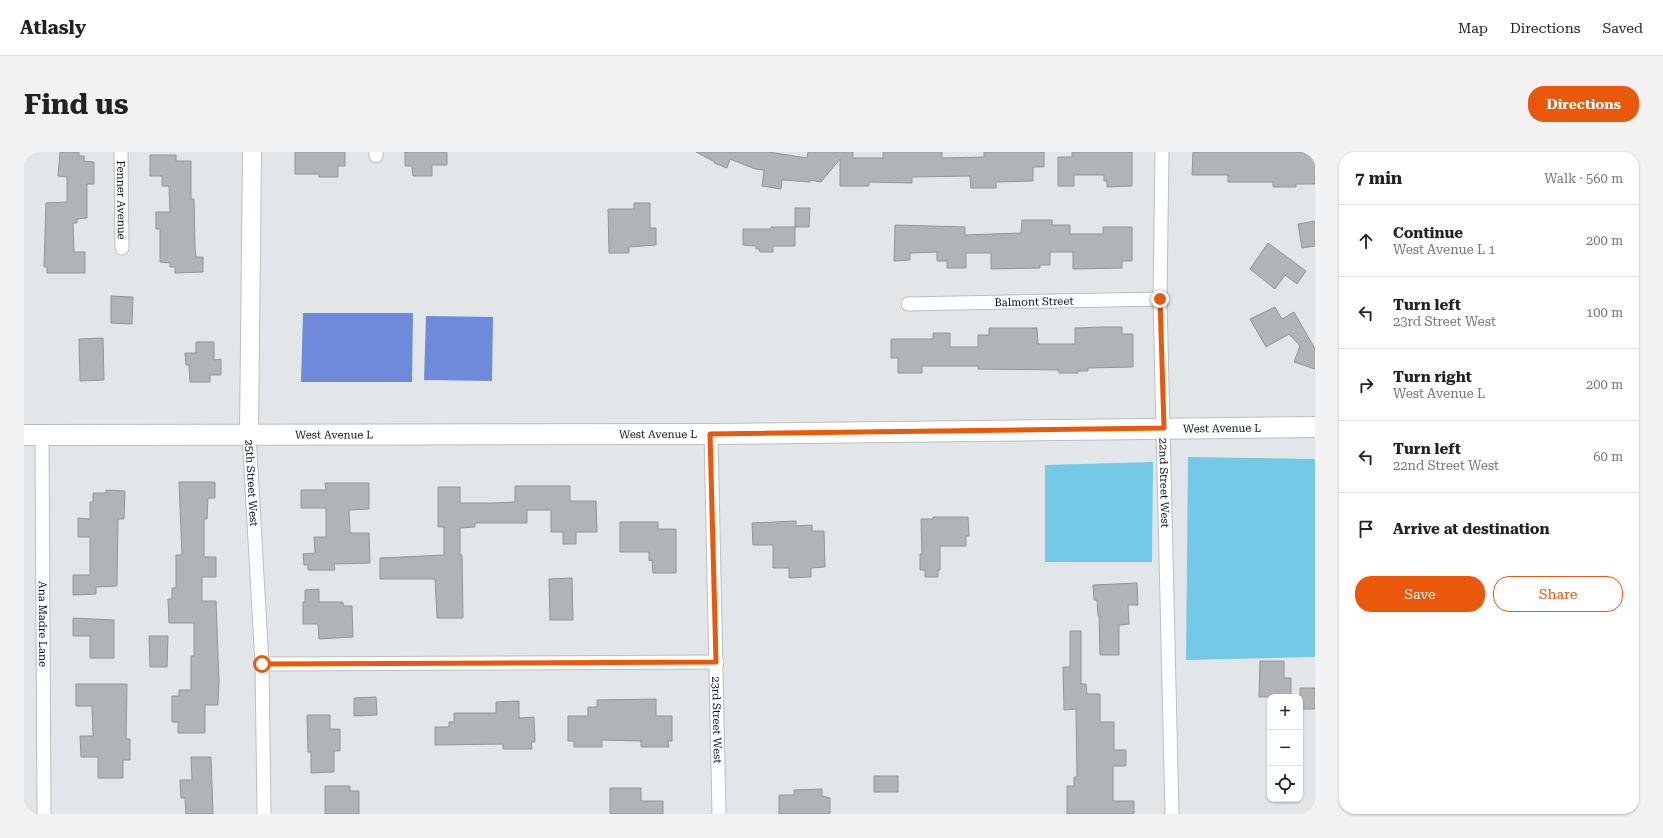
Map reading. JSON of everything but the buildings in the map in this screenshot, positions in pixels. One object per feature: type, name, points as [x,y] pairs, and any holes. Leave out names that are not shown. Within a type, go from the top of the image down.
[{"type":"main road","name":"West Avenue L","points":[[33,435],[710,434],[1315,427]]},
{"type":"street","name":"Fenner Avenue","points":[[121,152],[122,248]]},
{"type":"street","name":"25th Street West","points":[[252,152],[249,434],[262,664],[264,814]]},
{"type":"street","name":"22nd Street West","points":[[1162,152],[1160,299],[1172,814]]},
{"type":"street","name":"Balmont Street","points":[[908,304],[1160,299]]},
{"type":"street","name":"23rd Street West","points":[[710,434],[719,814]]},
{"type":"street","name":"Ana Madre Lane","points":[[33,435],[44,814]]},
{"type":"street","points":[[262,664],[716,662]]},
{"type":"shaded area","points":[[303,313],[413,313],[412,382],[301,382]]},
{"type":"shaded area","points":[[426,316],[493,317],[492,381],[424,380]]},
{"type":"shaded area","points":[[1188,457],[1315,459],[1315,657],[1186,660]]},
{"type":"shaded area","points":[[1153,462],[1152,562],[1045,562],[1045,465]]},
{"type":"route","points":[[262,664],[716,662],[710,434],[1164,428],[1160,299]]}]
